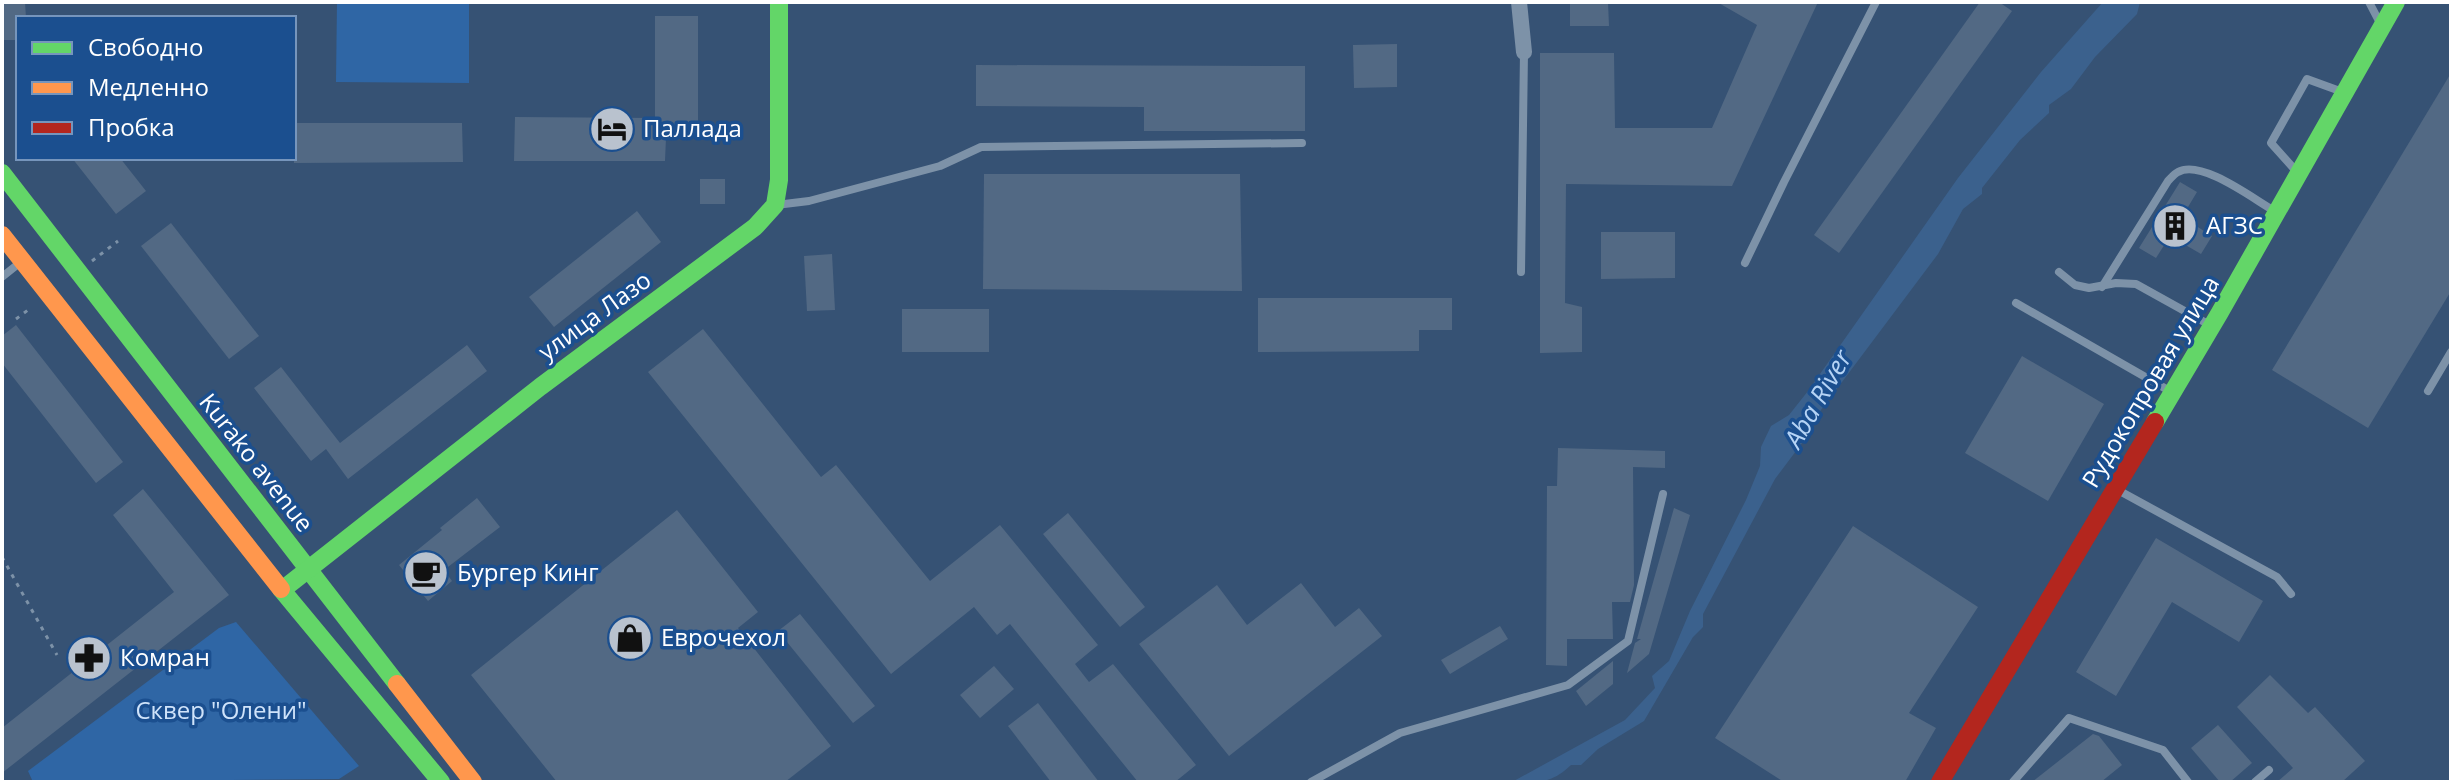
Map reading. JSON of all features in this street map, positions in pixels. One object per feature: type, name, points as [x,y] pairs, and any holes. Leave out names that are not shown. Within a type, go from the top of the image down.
[{"type":"main road","points":[[775,205],[779,180],[779,2]]},
{"type":"main road","name":"Рудокопровая улица","points":[[1943,781],[2212,326],[2396,2]]},
{"type":"main road","name":"Kurako avenue","points":[[2,173],[467,780]]},
{"type":"main road","name":"улица Лазо","points":[[282,590],[540,387],[755,227],[775,205]]},
{"type":"main road","points":[[2,235],[282,590],[441,782]]},
{"type":"street","points":[[1519,2],[1524,52]]},
{"type":"lane","points":[[1745,263],[1876,2]]},
{"type":"lane","points":[[2369,2],[2382,27]]},
{"type":"lane","points":[[1521,272],[1524,52]]},
{"type":"lane","points":[[2299,174],[2271,143],[2307,79],[2345,92]]},
{"type":"lane","points":[[775,205],[809,201],[940,166],[981,147],[1302,143]]},
{"type":"lane","points":[[2102,287],[2168,181],[2179,171],[2190,169],[2214,175],[2277,212]]},
{"type":"lane","points":[[2,277],[22,261]]},
{"type":"lane","points":[[2059,272],[2075,285],[2089,288],[2116,283],[2136,284],[2212,326]]},
{"type":"lane","points":[[2016,303],[2172,393]]},
{"type":"lane","points":[[2428,391],[2451,352]]},
{"type":"lane","points":[[2115,489],[2277,577],[2291,594]]},
{"type":"lane","points":[[1311,782],[1400,733],[1568,685],[1628,641],[1663,494]]},
{"type":"lane","points":[[2013,782],[2069,718],[2163,750],[2188,782]]},
{"type":"lane","points":[[2255,782],[2269,770]]},
{"type":"path","points":[[2,557],[57,655]]},
{"type":"green space","points":[[337,2],[469,2],[469,83],[336,82]]},
{"type":"green space","name":"Сквер \"Олени\"","points":[[236,622],[359,766],[339,779],[33,782],[28,771],[219,628]]},
{"type":"water","name":"Aba River","points":[[2103,2],[2140,2],[2137,14],[2095,57],[2071,89],[2049,105],[2049,113],[2020,140],[1982,188],[1982,194],[1963,209],[1938,254],[1812,422],[1812,431],[1802,435],[1805,439],[1775,479],[1703,614],[1703,627],[1693,637],[1644,721],[1598,749],[1581,765],[1571,765],[1544,781],[1512,782],[1625,720],[1655,688],[1652,676],[1669,661],[1690,611],[1746,500],[1760,466],[1761,447],[1771,426],[1789,415],[1808,391],[1958,178],[2041,72]]},
{"type":"building","points":[[2,2],[25,2],[26,16],[16,16],[16,40],[2,40]]},
{"type":"building","points":[[1570,2],[1608,2],[1609,26],[1570,26]]},
{"type":"building","points":[[1717,2],[1818,2],[1732,186],[1566,184],[1565,303],[1582,307],[1582,352],[1540,353],[1540,53],[1614,53],[1615,128],[1712,128],[1757,25]]},
{"type":"building","points":[[1980,2],[1999,2],[2012,11],[1839,253],[1814,235]]},
{"type":"building","points":[[655,16],[698,16],[698,138],[666,138],[665,161],[514,161],[515,117],[655,118]]},
{"type":"building","points":[[1397,44],[1397,87],[1354,88],[1353,45]]},
{"type":"building","points":[[976,65],[1305,66],[1305,131],[1144,131],[1144,107],[976,106]]},
{"type":"building","points":[[2451,73],[2451,291],[2368,428],[2272,370]]},
{"type":"building","points":[[296,123],[462,123],[463,162],[294,163]]},
{"type":"building","points":[[74,160],[122,160],[146,191],[116,214]]},
{"type":"building","points":[[984,174],[1240,174],[1242,291],[983,289]]},
{"type":"building","points":[[700,179],[725,179],[725,204],[700,204]]},
{"type":"building","name":"АГЗС","points":[[2180,182],[2197,192],[2182,217],[2212,236],[2201,254],[2170,236],[2156,258],[2139,248]]},
{"type":"building","points":[[637,211],[661,242],[554,327],[529,297]]},
{"type":"building","points":[[171,223],[259,336],[229,359],[141,246]]},
{"type":"building","points":[[1601,232],[1675,232],[1675,278],[1601,279]]},
{"type":"building","points":[[832,254],[835,310],[807,311],[804,256]]},
{"type":"building","points":[[1258,298],[1452,298],[1452,330],[1419,330],[1419,351],[1258,352]]},
{"type":"building","points":[[902,309],[989,309],[989,352],[902,352]]},
{"type":"building","points":[[16,325],[123,462],[96,483],[2,363],[2,336]]},
{"type":"building","points":[[703,329],[821,477],[836,465],[930,581],[1000,525],[1098,645],[1075,664],[1089,682],[1113,664],[1196,765],[1175,782],[1138,782],[1010,624],[997,635],[974,607],[891,674],[648,372]]},
{"type":"building","points":[[467,345],[487,371],[348,479],[326,449],[311,461],[254,388],[281,367],[340,443]]},
{"type":"building","points":[[2022,356],[2104,404],[2048,501],[1965,453]]},
{"type":"building","points":[[1558,448],[1665,451],[1665,468],[1633,467],[1634,585],[1630,602],[1612,602],[1613,639],[1567,639],[1567,666],[1546,665],[1547,486],[1557,486]]},
{"type":"building","points":[[143,489],[229,595],[2,773],[2,728],[174,592],[113,515]]},
{"type":"building","points":[[477,498],[500,527],[444,570],[452,581],[428,601],[399,565]]},
{"type":"building","points":[[1674,508],[1690,515],[1649,654],[1627,673],[1635,643],[1641,639],[1637,639]]},
{"type":"building","points":[[677,510],[758,612],[738,628],[831,746],[785,782],[557,782],[471,675]]},
{"type":"building","points":[[1068,513],[1145,607],[1120,627],[1043,534]]},
{"type":"building","points":[[1853,526],[1978,607],[1909,713],[1936,728],[1905,782],[1784,782],[1715,738]]},
{"type":"building","points":[[2156,538],[2263,601],[2239,642],[2172,602],[2116,696],[2076,672]]},
{"type":"building","points":[[1301,583],[1335,627],[1359,608],[1382,636],[1229,756],[1139,644],[1217,585],[1247,625]]},
{"type":"building","points":[[800,614],[875,706],[853,723],[778,631]]},
{"type":"building","points":[[1500,626],[1508,639],[1450,674],[1441,660]]},
{"type":"building","points":[[1613,661],[1613,684],[1586,706],[1576,691]]},
{"type":"building","points":[[994,666],[1014,689],[980,718],[960,695]]},
{"type":"building","points":[[2270,675],[2308,713],[2315,707],[2365,761],[2342,782],[2277,782],[2293,768],[2237,707]]},
{"type":"building","points":[[1038,703],[1099,782],[1051,782],[1008,726]]},
{"type":"building","points":[[2218,725],[2252,763],[2230,782],[2220,782],[2191,748]]},
{"type":"building","points":[[2093,734],[2099,736],[2122,765],[2101,782],[2032,782]]},
{"type":"traffic: fast","points":[[282,590],[540,387],[755,227],[775,205],[779,180],[779,2]]},
{"type":"traffic: fast","points":[[2155,422],[2396,2]]},
{"type":"traffic: fast","points":[[2,173],[397,684]]},
{"type":"traffic: fast","points":[[281,589],[441,782]]},
{"type":"traffic: slow","points":[[2,235],[281,589]]},
{"type":"traffic: slow","points":[[397,684],[473,782]]},
{"type":"traffic: jam","points":[[1940,782],[2155,422]]},
{"type":"place","name":"Паллада","points":[[612,129]]},
{"type":"place","name":"АГЗС","points":[[2175,226]]},
{"type":"place","name":"Бургер Кинг","points":[[426,573]]},
{"type":"place","name":"Еврочехол","points":[[630,638]]},
{"type":"place","name":"Комран","points":[[89,658]]}]
